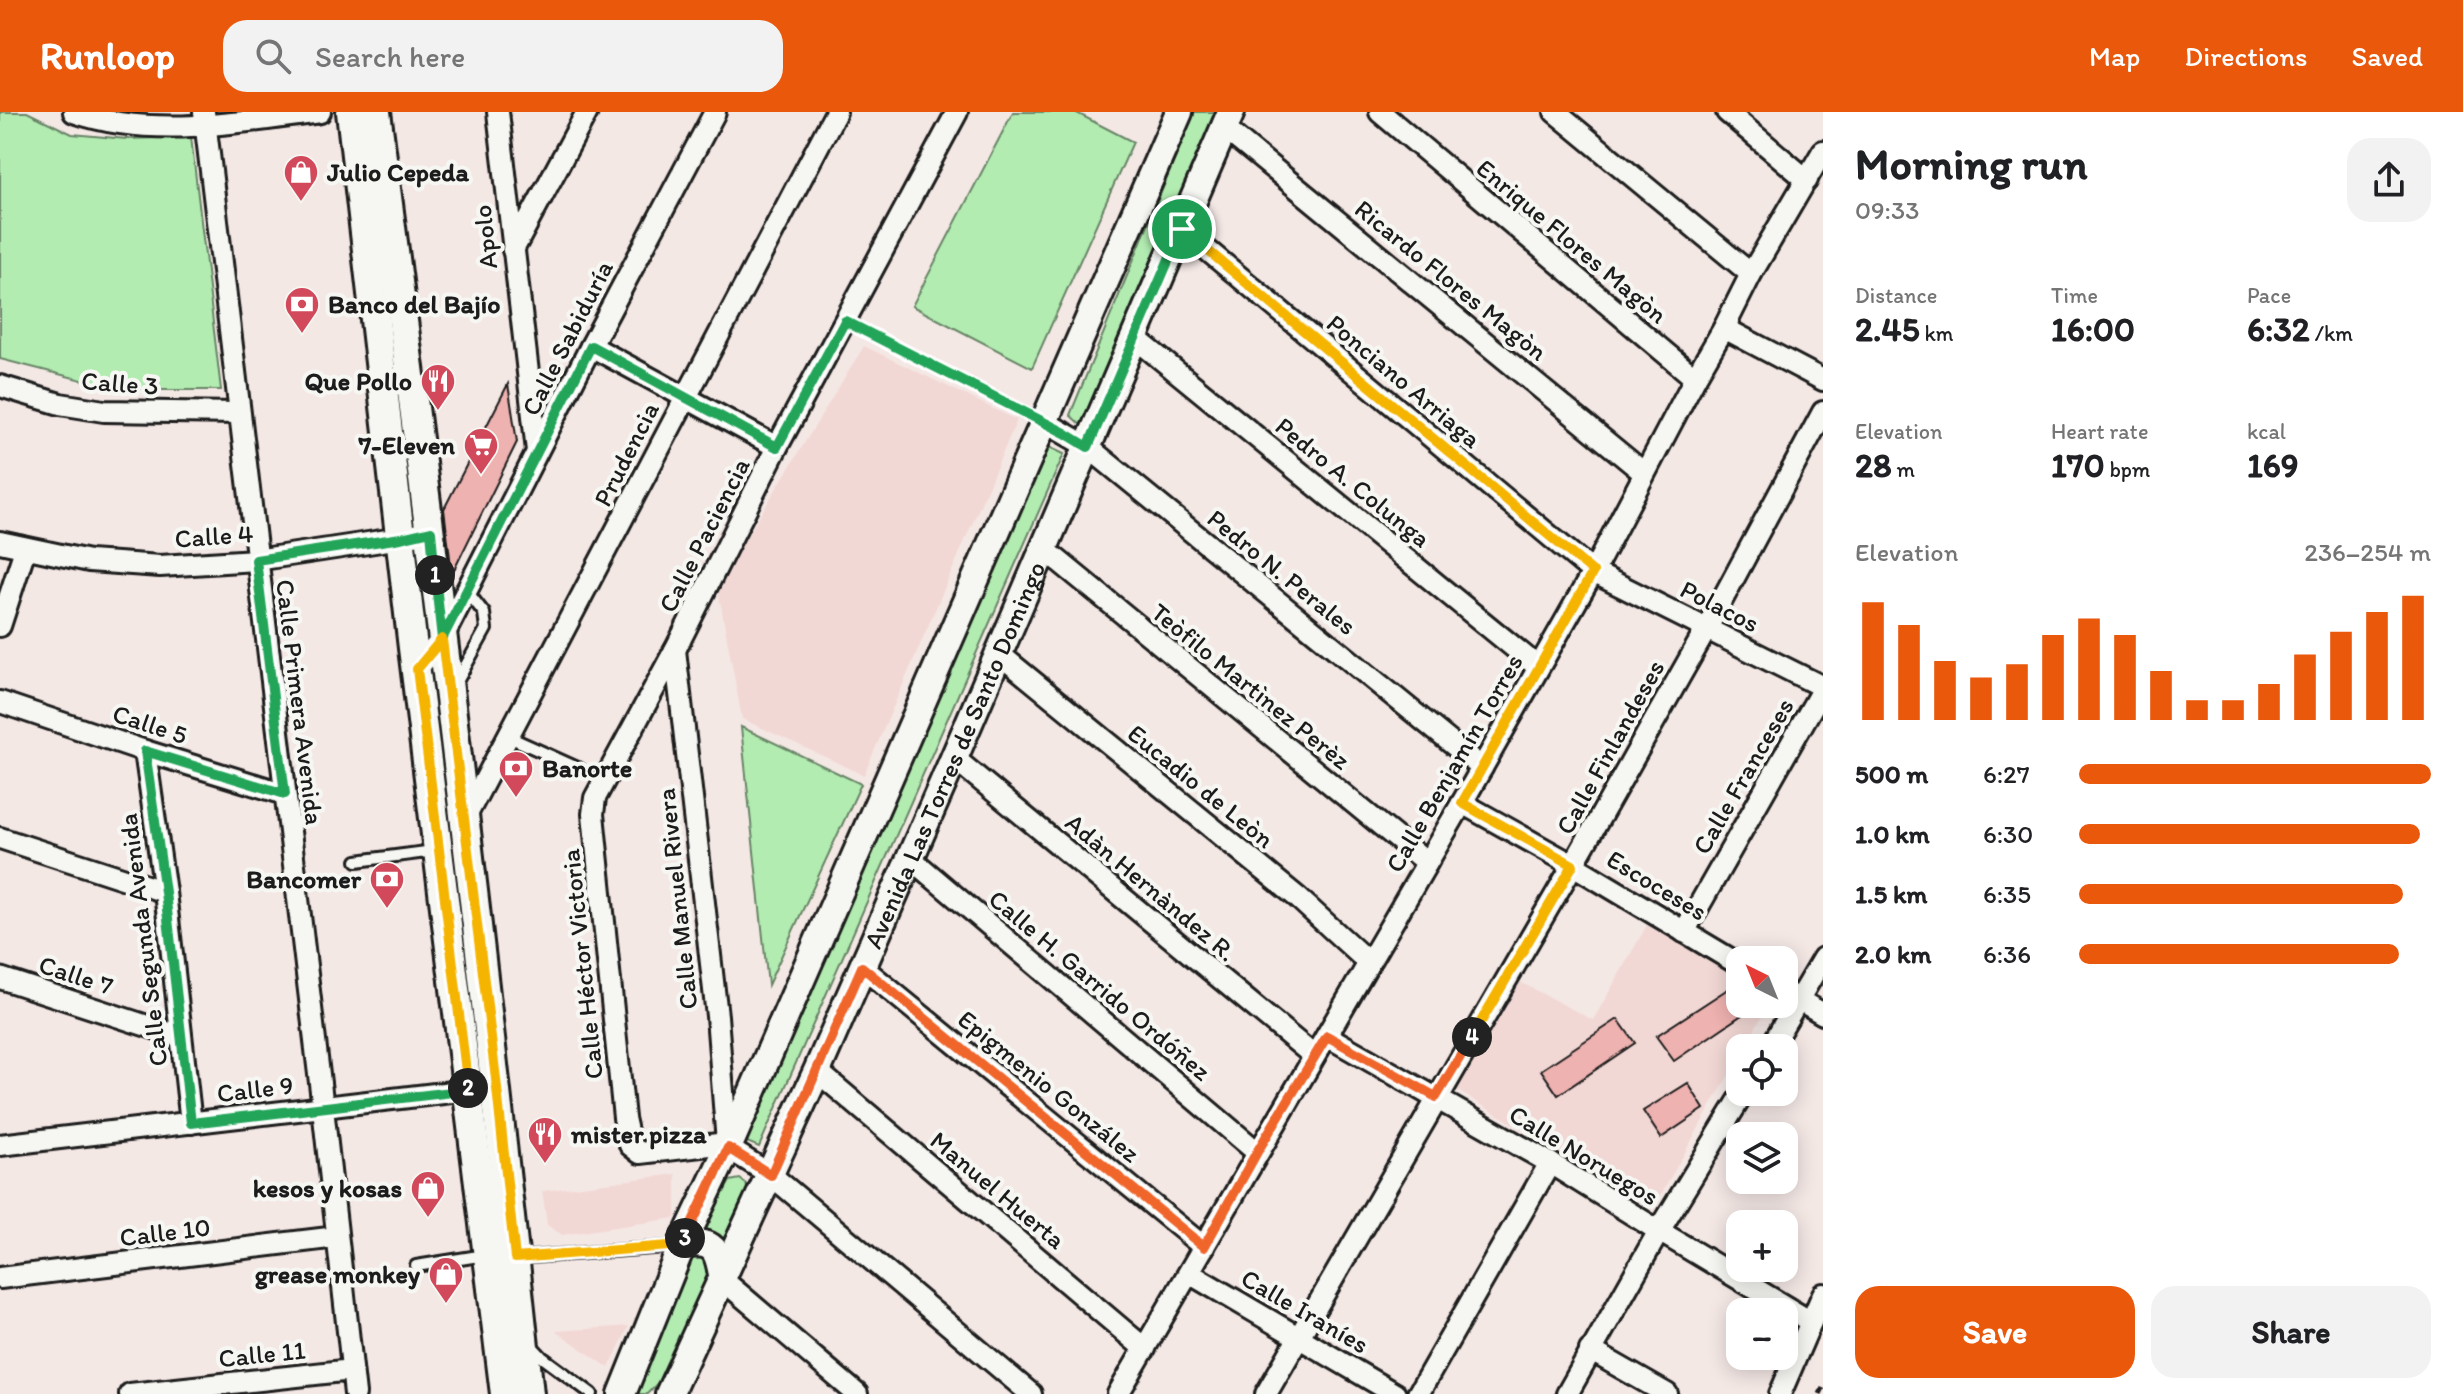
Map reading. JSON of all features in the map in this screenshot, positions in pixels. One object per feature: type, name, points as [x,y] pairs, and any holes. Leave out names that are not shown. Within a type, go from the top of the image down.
[{"type":"main road","points":[[351,112],[469,1090],[502,1256],[523,1337],[529,1394]]},
{"type":"main road","points":[[376,112],[431,531],[496,1079],[505,1394]]},
{"type":"street","points":[[74,112],[122,123],[320,112]]},
{"type":"street","name":"Apolo","points":[[498,112],[537,451]]},
{"type":"street","points":[[513,250],[587,112]]},
{"type":"street","name":"Calle Sabiduría","points":[[417,669],[442,639],[591,346],[715,112]]},
{"type":"street","name":"Prudencia","points":[[464,821],[836,112]]},
{"type":"street","name":"Calle Paciencia","points":[[593,814],[595,798],[675,650],[777,447],[957,112]]},
{"type":"street","name":"Avenida Las Torres de Santo Domingo","points":[[622,1394],[682,1245],[1179,112]]},
{"type":"street","name":"Enrique Flores Magòn","points":[[1380,112],[1695,378]]},
{"type":"street","points":[[1555,112],[1751,274]]},
{"type":"street","points":[[1727,112],[1807,180]]},
{"type":"street","name":"Calle Primera Avenida","points":[[205,119],[355,1394]]},
{"type":"street","name":"Avenida Las Torres de Santo Domingo","points":[[674,1391],[954,758],[1228,120]]},
{"type":"street","name":"Ricardo Flores Magòn","points":[[1228,120],[1644,473]]},
{"type":"street","name":"Calle Benjamín Torres","points":[[1118,1394],[1482,768],[1593,572],[1751,274],[1823,151]]},
{"type":"street","name":"Ponciano Arriaga","points":[[1182,229],[1593,572]]},
{"type":"street","points":[[1724,328],[1823,380]]},
{"type":"street","name":"Pedro A. Colunga","points":[[1134,337],[1538,667]]},
{"type":"street","points":[[591,346],[777,447]]},
{"type":"street","name":"Calle 3","points":[[0,386],[60,404],[104,411],[238,413]]},
{"type":"street","name":"Calle Finlandeses","points":[[1266,1394],[1573,865],[1707,628],[1823,412]]},
{"type":"street","name":"Pedro N. Perales","points":[[1045,422],[1088,447],[1482,768]]},
{"type":"street","name":"Calle 4","points":[[0,542],[89,561],[160,566],[256,560],[431,531]]},
{"type":"street","name":"Teòfilo Martìnez Perèz","points":[[1043,548],[1427,863]]},
{"type":"street","points":[[0,626],[25,549]]},
{"type":"street","name":"Polacos","points":[[1593,572],[1823,688]]},
{"type":"street","name":"Calle Manuel Rivera","points":[[675,650],[717,1016],[728,1146]]},
{"type":"street","name":"Eucadio de Leòn","points":[[998,653],[1297,897],[1368,962]]},
{"type":"street","name":"Calle Franceses","points":[[1684,932],[1823,688]]},
{"type":"street","name":"Calle 5","points":[[0,702],[285,794]]},
{"type":"street","name":"Calle Segunda Avenida","points":[[145,751],[165,892],[191,1123]]},
{"type":"street","name":"Adàn Hernàndez R.","points":[[954,758],[1314,1056]]},
{"type":"street","name":"Escoceses","points":[[1462,803],[1726,957]]},
{"type":"street","name":"Calle Héctor Victoria","points":[[593,814],[621,1087],[630,1145],[640,1153],[728,1146]]},
{"type":"street","points":[[0,838],[165,892]]},
{"type":"street","name":"Calle H. Garrido Ordóñez","points":[[910,858],[1257,1152]]},
{"type":"street","points":[[1798,989],[1823,958]]},
{"type":"street","name":"Epigmenio González","points":[[862,967],[1204,1247]]},
{"type":"street","name":"Calle 7","points":[[0,978],[181,1037]]},
{"type":"street","points":[[1798,999],[1823,1014]]},
{"type":"street","name":"Calle Noruegos","points":[[1327,1036],[1550,1163],[1811,1322]]},
{"type":"street","name":"Manuel Huerta","points":[[817,1071],[1145,1349]]},
{"type":"street","name":"Calle 9","points":[[0,1145],[469,1090]]},
{"type":"street","points":[[1567,1394],[1659,1231],[1735,1106]]},
{"type":"street","points":[[728,1146],[771,1175],[1031,1394]]},
{"type":"street","points":[[1418,1394],[1550,1163]]},
{"type":"street","name":"Calle 10","points":[[0,1278],[337,1237]]},
{"type":"street","points":[[682,1245],[697,1242],[709,1244],[719,1255],[723,1280],[857,1394]]},
{"type":"street","name":"Calle Iraníes","points":[[1189,1273],[1395,1394]]},
{"type":"street","points":[[1780,1394],[1823,1294]]},
{"type":"street","points":[[1590,1350],[1667,1394]]},
{"type":"street","name":"Calle 11","points":[[130,1394],[352,1370]]},
{"type":"lane","points":[[449,696],[486,629],[484,613],[467,591]]},
{"type":"lane","points":[[509,737],[580,769]]},
{"type":"lane","points":[[357,861],[439,851]]},
{"type":"lane","points":[[416,1266],[502,1256],[682,1245]]},
{"type":"lane","points":[[523,1337],[542,1357],[592,1394]]},
{"type":"path","points":[[845,321],[1045,422]]},
{"type":"shaded area","points":[[864,346],[1017,420],[864,775],[742,719],[717,585]]},
{"type":"shaded area","points":[[1647,925],[1726,968],[1726,1018],[1761,1018],[1752,1034],[1726,1034],[1726,1080],[1654,1207],[1456,1090],[1520,982],[1593,1020]]},
{"type":"shaded area","points":[[676,1174],[676,1218],[562,1235],[547,1225],[542,1191]]},
{"type":"shaded area","points":[[629,1326],[609,1368],[556,1331]]},
{"type":"green space","points":[[0,112],[27,112],[72,134],[127,139],[191,137],[221,390],[146,390],[82,380],[0,359]]},
{"type":"green space","points":[[1013,112],[1075,112],[1133,142],[1032,368],[912,306]]},
{"type":"green space","points":[[1194,112],[1226,112],[1082,426],[1070,415]]},
{"type":"green space","points":[[1049,447],[1064,454],[759,1147],[742,1140]]},
{"type":"green space","points":[[741,727],[861,784],[768,985]]},
{"type":"green space","points":[[740,1179],[749,1193],[723,1240],[707,1230],[703,1231],[730,1181]]},
{"type":"green space","points":[[701,1253],[711,1270],[666,1374],[647,1394],[632,1394],[689,1262]]},
{"type":"building","name":"7-Eleven","points":[[508,384],[517,442],[452,574],[444,509]]},
{"type":"building","points":[[1726,990],[1726,1018],[1737,1018],[1674,1061],[1656,1036]]},
{"type":"building","points":[[1618,1019],[1635,1043],[1558,1095],[1541,1070]]},
{"type":"building","points":[[1688,1083],[1704,1109],[1661,1138],[1643,1111]]},
{"type":"railway","points":[[1820,1394],[1823,1388]]},
{"type":"place","name":"Julio Cepeda","points":[[301,203]]},
{"type":"place","name":"Banco del Bajío","points":[[302,335]]},
{"type":"place","name":"Que Pollo","points":[[438,412]]},
{"type":"place","name":"7-Eleven","points":[[481,476]]},
{"type":"place","name":"Banorte","points":[[516,799]]},
{"type":"place","name":"Bancomer","points":[[387,910]]},
{"type":"place","name":"mister pizza","points":[[545,1165]]},
{"type":"place","name":"kesos y kosas","points":[[428,1219]]},
{"type":"place","name":"grease monkey","points":[[446,1305]]},
{"type":"route","points":[[1182,229],[1088,447],[845,321],[777,447],[591,346],[442,639],[431,531],[256,560],[285,794],[145,751],[165,892],[191,1123],[469,1090],[417,669],[442,639],[515,1258],[682,1245],[728,1148],[771,1175],[862,967],[1204,1247],[1327,1036],[1436,1097],[1573,865],[1462,803],[1593,572],[1182,229]]}]
